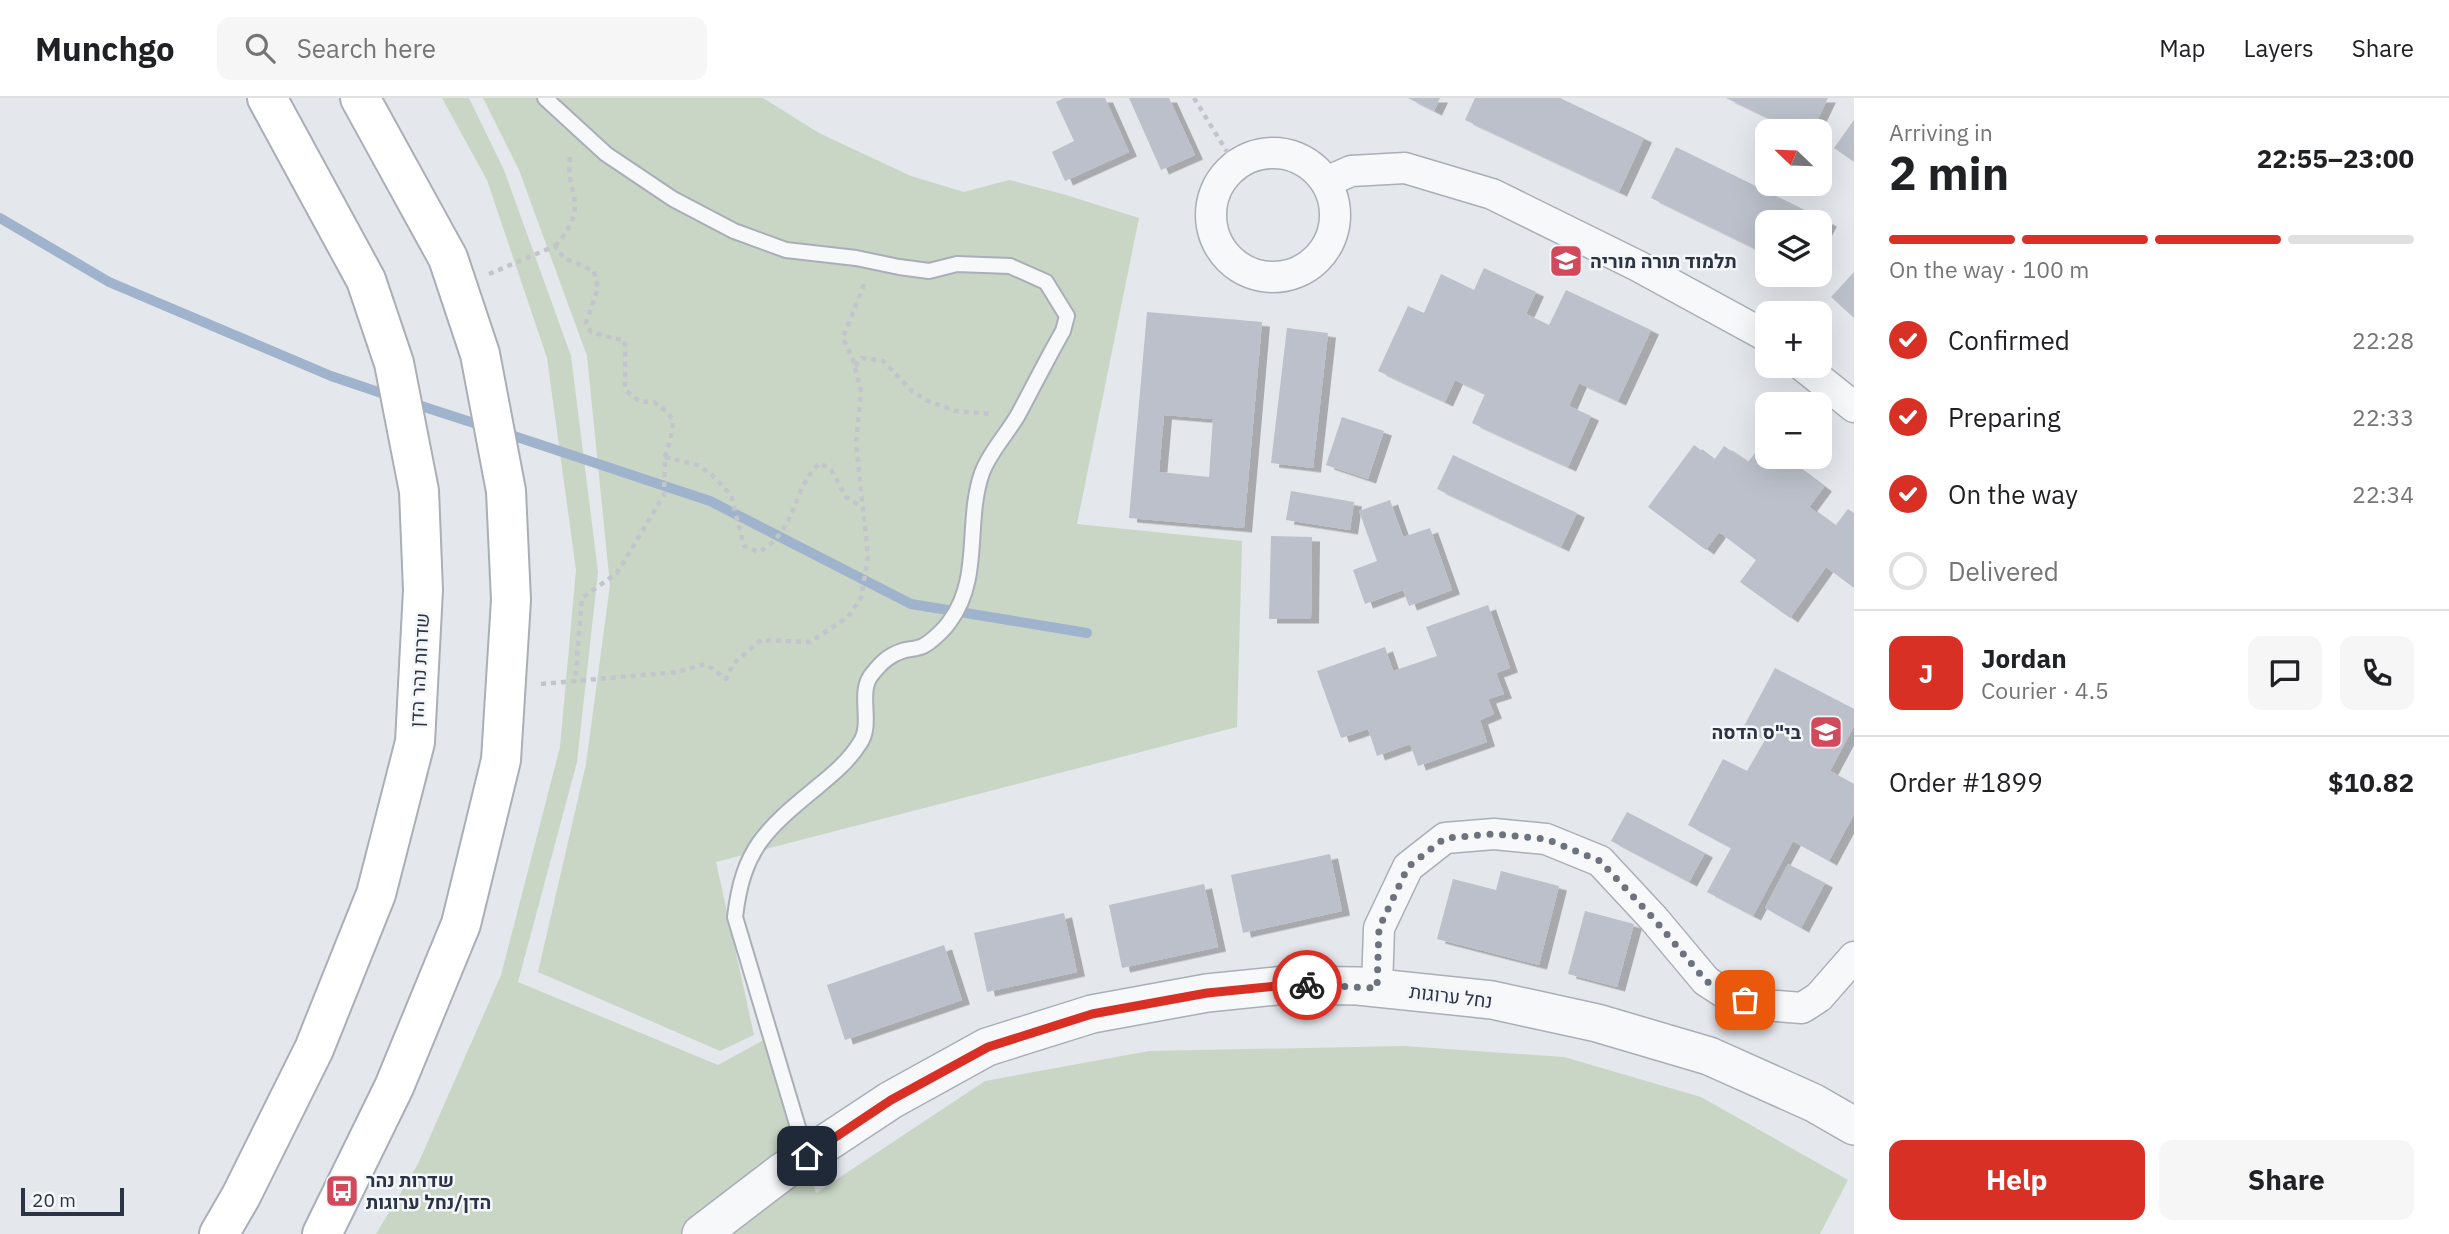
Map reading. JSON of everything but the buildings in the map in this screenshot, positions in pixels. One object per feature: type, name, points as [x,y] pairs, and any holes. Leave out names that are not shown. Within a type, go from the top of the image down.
[{"type":"main road","name":"שדרות נהר הדן","points":[[219,1234],[241,1196],[314,1049],[376,894],[415,742],[423,590],[419,491],[394,363],[366,280],[268,98]]},
{"type":"main road","points":[[322,1234],[394,1087],[461,924],[501,760],[511,600],[506,491],[480,354],[448,258],[360,98]]},
{"type":"street","points":[[1266,152],[1284,153],[1300,158],[1315,168],[1326,181],[1335,209],[1332,238],[1315,262],[1290,276],[1261,277],[1234,265],[1217,243],[1210,222],[1212,201],[1220,181],[1235,165],[1266,152]]},
{"type":"street","points":[[1326,181],[1351,171],[1405,168],[1492,194],[1638,266],[1755,330]]},
{"type":"street","points":[[1817,378],[1854,407]]},
{"type":"street","points":[[1377,988],[1379,928],[1408,867],[1445,838],[1494,834],[1546,839],[1600,861],[1706,981],[1726,994],[1763,1005],[1802,1008],[1819,997],[1854,957]]},
{"type":"street","name":"נחל ערוגות","points":[[699,1232],[891,1100],[988,1047],[1092,1014],[1207,993],[1286,985],[1377,988],[1492,1000],[1597,1023],[1709,1056],[1814,1103],[1854,1126]]},
{"type":"lane","points":[[545,98],[606,155],[673,199],[734,232],[786,250],[929,271],[957,264],[1010,266],[1046,282],[1067,316],[1063,331],[1017,415],[982,471],[974,502],[971,561],[964,596],[950,622],[923,646],[885,659],[869,676],[865,703],[867,726],[863,740],[847,762],[783,815],[761,840],[748,859],[738,886],[734,917],[807,1156]]},
{"type":"path","points":[[1195,98],[1235,165]]},
{"type":"path","points":[[457,288],[555,246],[568,232],[576,213],[569,163],[577,128]]},
{"type":"path","points":[[555,246],[564,258],[594,271],[598,288],[586,323],[591,332],[625,341],[625,388],[634,399],[643,403],[654,402],[673,420],[665,457],[664,495],[617,573],[582,598],[575,681]]},
{"type":"path","points":[[506,681],[542,685],[677,672],[706,664],[726,678],[733,664],[761,640],[810,642],[848,617],[861,598],[868,557],[856,443],[861,391],[855,366],[843,338],[872,261]]},
{"type":"path","points":[[855,366],[862,358],[883,361],[914,392],[928,401],[957,411],[1017,415]]},
{"type":"path","points":[[665,457],[698,465],[712,475],[731,495],[744,546],[759,552],[772,544],[790,519],[811,471],[820,463],[831,470],[846,497],[863,507]]},
{"type":"green space","points":[[442,98],[469,98],[504,170],[571,356],[598,572],[577,762],[518,982],[718,1065],[769,1037],[816,1193],[985,1081],[1149,1051],[1404,1046],[1564,1057],[1701,1097],[1848,1180],[1820,1234],[376,1234],[418,1164],[501,975],[560,747],[576,570],[547,358],[487,180]]},
{"type":"green space","points":[[483,98],[763,98],[819,133],[911,176],[964,192],[1009,180],[1139,218],[1077,524],[1242,541],[1237,727],[716,862],[754,1035],[720,1051],[538,972],[586,764],[610,585],[587,356],[519,170]]},
{"type":"waterway","points":[[0,218],[109,282],[331,376],[393,397]]},
{"type":"waterway","points":[[409,402],[486,427]]},
{"type":"waterway","points":[[502,432],[710,501],[911,604],[1087,633]]},
{"type":"way so far","points":[[1307,985],[1377,988],[1379,928],[1408,867],[1445,838],[1494,834],[1546,839],[1600,861],[1706,981],[1726,994],[1745,1000]]},
{"type":"place","name":"תלמוד תורה מוריה","points":[[1566,261]]},
{"type":"place","name":"בי\"ס הדסה","points":[[1826,732]]},
{"type":"place","name":"שדרות נהר הדן/נחל ערוגות","points":[[342,1191]]},
{"type":"route","points":[[807,1156],[891,1100],[988,1047],[1092,1014],[1207,993],[1307,985]]}]
